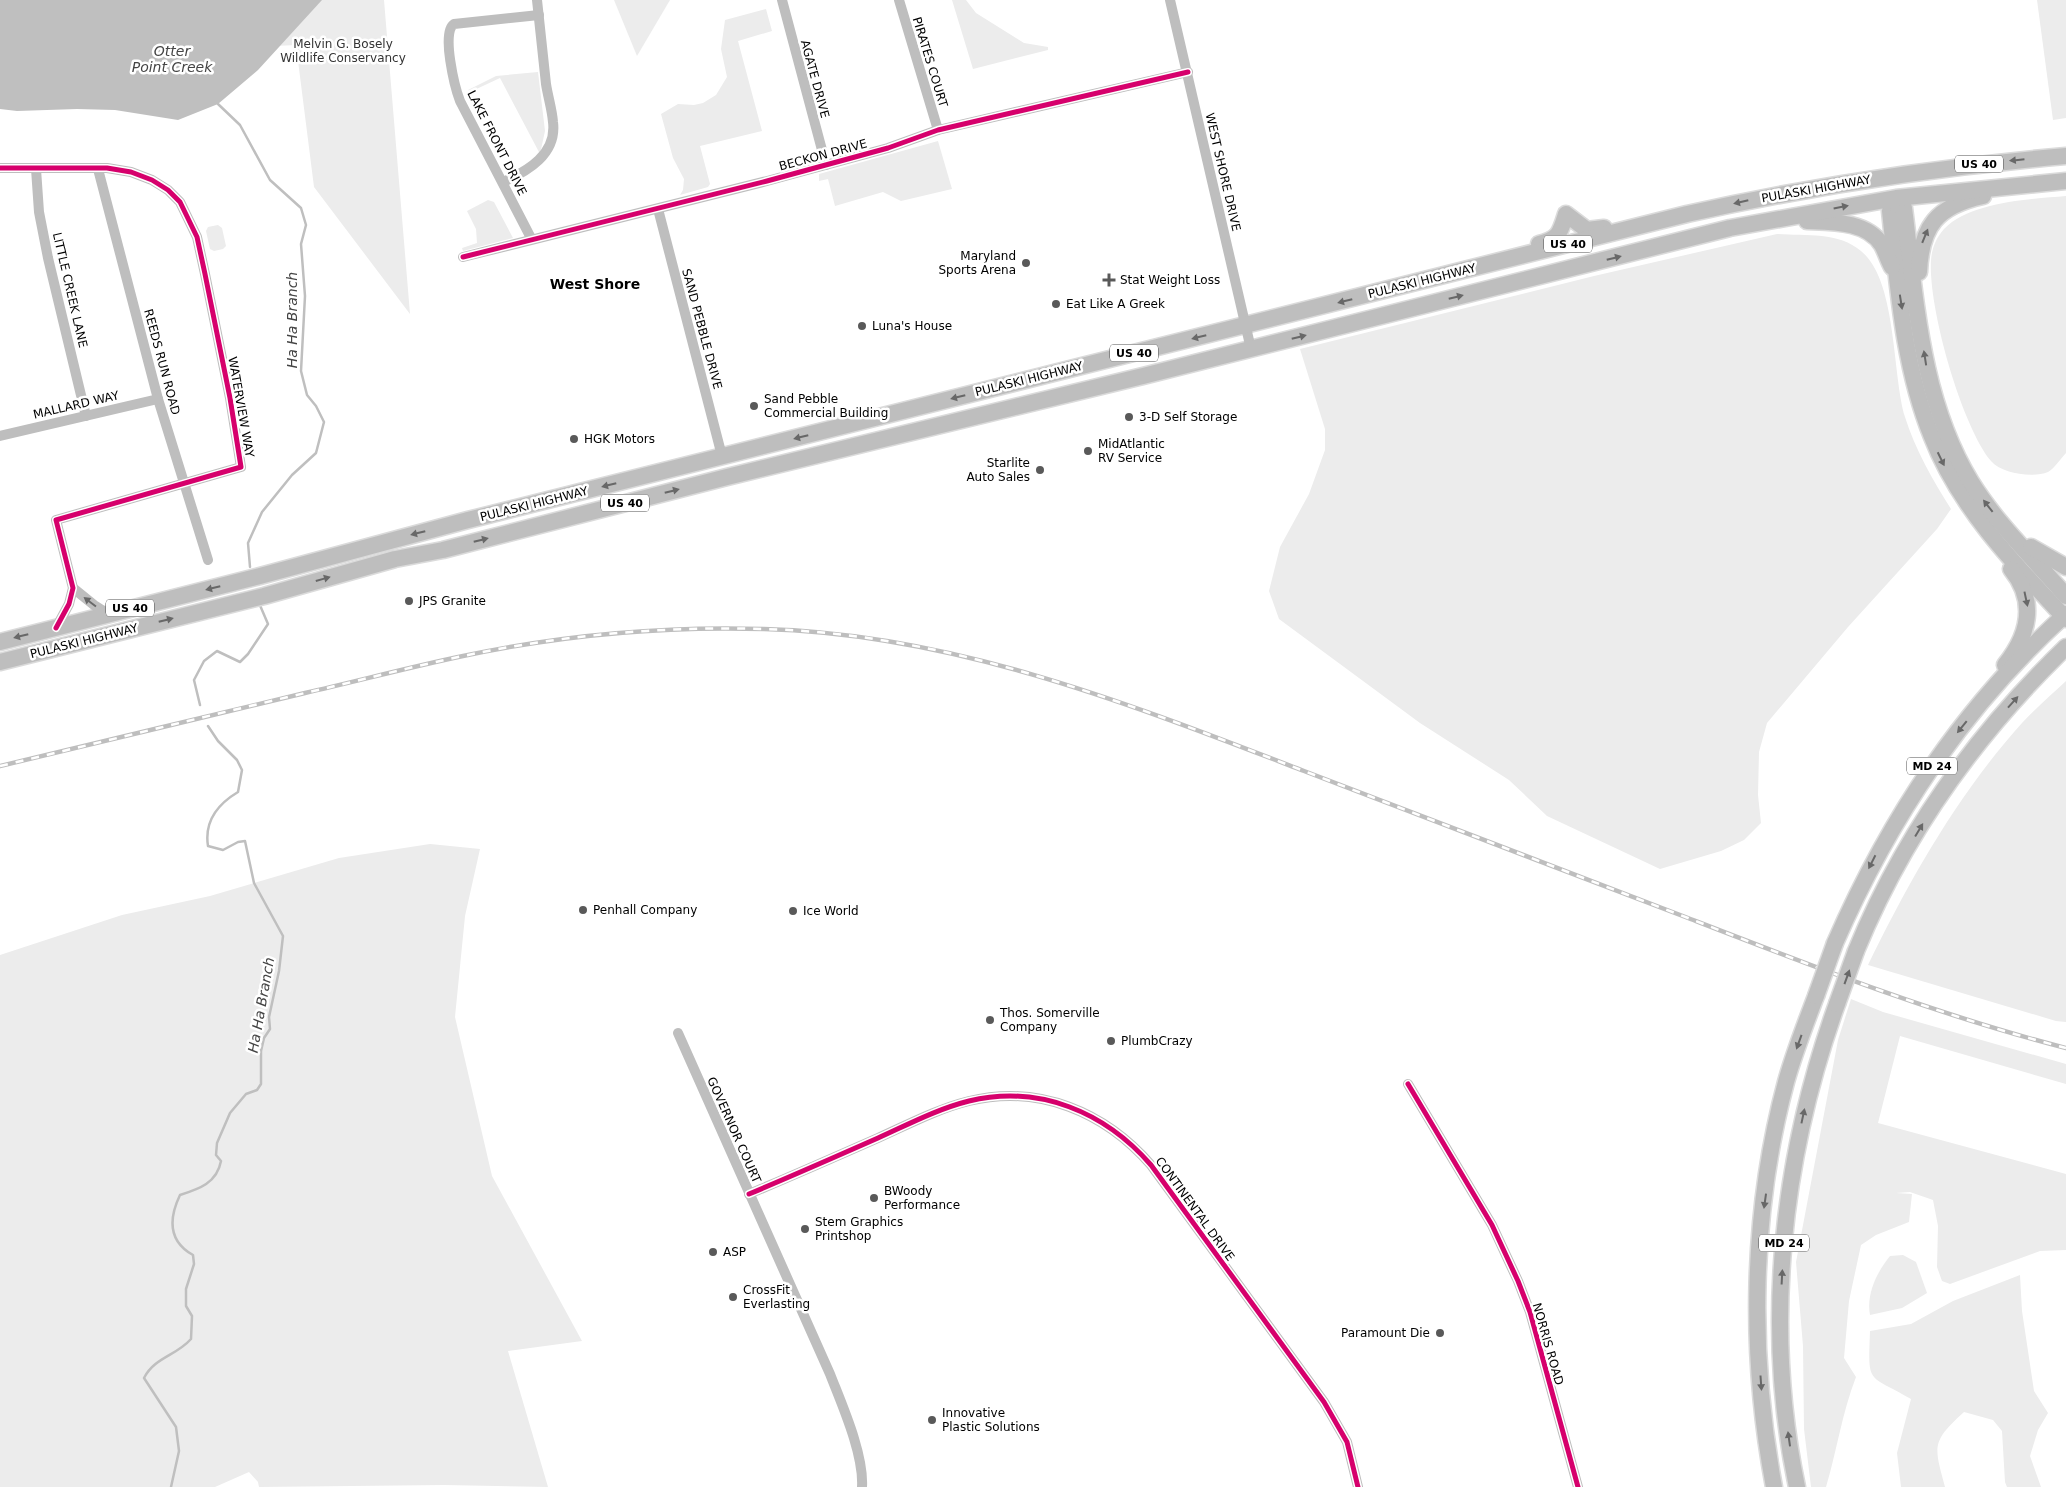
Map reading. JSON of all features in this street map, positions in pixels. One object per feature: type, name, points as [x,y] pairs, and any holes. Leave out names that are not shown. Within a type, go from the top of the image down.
[{"type":"highway","name":"PULASKI HIGHWAY","points":[[0,642],[722,456],[1687,214],[1772,196],[1892,176],[2066,156]]},
{"type":"highway","points":[[1892,176],[1896,201],[1904,208],[1921,337],[1931,388],[1948,439],[1972,484],[2066,596]]},
{"type":"highway","name":"PULASKI HIGHWAY","points":[[0,662],[264,596],[396,559],[443,550],[727,477],[1252,349],[1730,228],[1896,201],[2058,181]]},
{"type":"highway","points":[[1921,337],[1920,253],[1931,224],[1953,205],[1967,200],[2058,181]]},
{"type":"highway","points":[[1896,201],[1890,211],[1897,278],[1919,401],[1941,458],[1995,550],[2015,574],[2023,589],[2028,615],[2020,643],[1982,702]]},
{"type":"highway","points":[[1494,262],[1502,253],[1552,241],[1558,236],[1566,214],[1587,230],[1596,230],[1665,213],[1687,214]]},
{"type":"highway","points":[[1780,219],[1841,222],[1865,231],[1881,244],[1897,278]]},
{"type":"highway","points":[[1974,513],[2065,616]]},
{"type":"highway","points":[[2009,530],[2041,554],[2066,567]]},
{"type":"highway","name":"MD 24","points":[[1774,1487],[1762,1409],[1758,1290],[1761,1237],[1775,1132],[1786,1084],[1835,943],[1868,872],[1900,815],[1928,772],[1982,702],[2065,616]]},
{"type":"highway","name":"MD 24","points":[[1797,1487],[1785,1404],[1781,1351],[1783,1252],[1790,1185],[1812,1076],[1856,951],[1894,870],[1934,804],[1986,734],[2066,648]]},
{"type":"street","points":[[503,182],[529,169],[540,160],[551,139],[554,124],[546,85],[537,0]]},
{"type":"street","name":"AGATE DRIVE","points":[[782,0],[826,165]]},
{"type":"street","name":"PIRATES COURT","points":[[898,0],[938,130]]},
{"type":"street","name":"WEST SHORE DRIVE","points":[[1170,0],[1252,349]]},
{"type":"street","name":"LAKE FRONT DRIVE","points":[[531,238],[456,91],[448,30],[454,24],[539,15]]},
{"type":"street","name":"BECKON DRIVE","points":[[463,257],[531,238],[658,209],[826,165],[888,148],[938,130],[1188,72]]},
{"type":"street","points":[[0,168],[98,168]]},
{"type":"street","name":"REEDS RUN ROAD","points":[[98,168],[158,399],[175,457],[186,482],[208,560]]},
{"type":"street","name":"WATERVIEW WAY","points":[[73,588],[56,520],[241,467],[230,398],[196,237],[180,202],[168,190],[152,180],[131,172],[98,168]]},
{"type":"street","name":"LITTLE CREEK LANE","points":[[36,169],[39,212],[48,258],[86,416]]},
{"type":"street","name":"SAND PEBBLE DRIVE","points":[[658,209],[722,456]]},
{"type":"street","name":"MALLARD WAY","points":[[0,436],[158,399]]},
{"type":"street","points":[[56,628],[69,604],[73,588],[108,614]]},
{"type":"street","name":"GOVERNOR COURT","points":[[678,1034],[830,1374],[847,1418],[859,1465],[862,1487]]},
{"type":"street","name":"NORRIS ROAD","points":[[1408,1084],[1492,1224],[1518,1281],[1530,1312],[1578,1487]]},
{"type":"street","name":"CONTINENTAL DRIVE","points":[[749,1194],[948,1107],[969,1101],[1024,1096],[1056,1102],[1086,1113],[1121,1135],[1151,1165],[1284,1346],[1332,1414],[1347,1442],[1358,1487]]},
{"type":"green space","name":"Melvin G. Bosely Wildlife Conservancy","points":[[41,0],[384,0],[410,314],[314,187],[296,45],[28,57]]},
{"type":"green space","points":[[614,0],[670,0],[637,56]]},
{"type":"green space","points":[[952,0],[966,0],[976,13],[1024,43],[1048,47],[1048,50],[973,69]]},
{"type":"green space","points":[[2037,0],[2066,0],[2066,118],[2053,120]]},
{"type":"green space","points":[[766,9],[772,31],[738,41],[762,131],[700,146],[710,184],[708,187],[680,195],[683,190],[684,179],[673,158],[661,114],[678,104],[694,105],[703,103],[716,95],[727,77],[721,49],[725,20]]},
{"type":"green space","points":[[538,72],[545,131],[540,154],[500,78],[470,92],[468,90],[496,76]]},
{"type":"green space","points":[[938,141],[952,189],[901,201],[883,192],[835,206],[828,179],[819,181],[819,174]]},
{"type":"green space","points":[[2066,196],[2066,453],[2048,472],[2034,475],[2018,474],[2002,469],[1991,461],[1980,444],[1958,394],[1935,306],[1931,281],[1933,247],[1944,229],[1955,220],[1969,213],[2001,203]]},
{"type":"green space","points":[[488,200],[494,202],[513,238],[463,251],[462,248],[477,243],[476,229],[467,211]]},
{"type":"green space","points":[[218,225],[222,228],[226,246],[223,249],[214,251],[210,249],[206,231],[208,227]]},
{"type":"green space","points":[[1777,234],[1821,236],[1843,241],[1861,251],[1873,265],[1881,283],[1892,328],[1905,417],[1925,464],[1951,509],[1937,529],[1848,627],[1767,723],[1759,752],[1758,795],[1761,823],[1744,840],[1721,851],[1660,869],[1547,816],[1509,780],[1420,723],[1279,619],[1269,591],[1280,547],[1309,494],[1325,450],[1325,429],[1300,349],[1594,276]]},
{"type":"green space","points":[[2066,681],[2066,1022],[2056,1021],[1868,965],[1918,869],[1956,808],[1999,750],[2022,723]]},
{"type":"green space","points":[[430,844],[480,849],[465,916],[455,1017],[492,1176],[582,1341],[508,1351],[548,1487],[444,1485],[259,1487],[258,1482],[249,1472],[215,1487],[0,1487],[0,955],[122,915],[210,896],[339,858]]},
{"type":"green space","points":[[1851,999],[1883,1012],[2066,1064],[2066,1084],[1900,1036],[1878,1123],[2066,1174],[2066,1250],[2040,1251],[1950,1284],[1942,1281],[1937,1267],[1938,1226],[1933,1200],[1910,1192],[1896,1193],[1912,1194],[1909,1222],[1876,1235],[1861,1245],[1849,1301],[1844,1358],[1856,1377],[1847,1404],[1826,1487],[1811,1487],[1804,1429],[1803,1346],[1796,1262],[1838,1040]]},
{"type":"green space","points":[[1903,1255],[1916,1262],[1927,1293],[1902,1308],[1870,1315],[1871,1291],[1881,1269],[1890,1256]]},
{"type":"green space","points":[[2020,1275],[2022,1311],[2034,1391],[2048,1413],[2038,1430],[2030,1456],[2041,1487],[2007,1487],[2005,1482],[2002,1431],[1993,1420],[1964,1412],[1953,1422],[1938,1445],[1937,1453],[1945,1487],[1901,1487],[1897,1453],[1911,1399],[1878,1381],[1873,1376],[1869,1361],[1870,1331],[1911,1324],[1953,1301]]},
{"type":"water","name":"Otter Point Creek","points":[[0,0],[322,0],[258,70],[218,104],[178,120],[115,110],[17,111],[0,109]]},
{"type":"waterway","name":"Ha Ha Branch","points":[[218,104],[240,125],[270,180],[301,208],[306,225],[301,244],[305,296],[301,371],[307,395],[316,406],[324,422],[316,453],[292,475],[262,512],[248,543],[250,567]]},
{"type":"waterway","name":"Ha Ha Branch","points":[[200,705],[194,680],[204,661],[217,651],[240,662],[248,654],[268,624],[259,603]]},
{"type":"waterway","name":"Ha Ha Branch","points":[[171,1487],[179,1451],[176,1427],[144,1378],[154,1365],[191,1339],[192,1316],[186,1306],[186,1289],[194,1264],[193,1255],[179,1243],[175,1236],[173,1228],[174,1212],[180,1195],[206,1184],[216,1175],[221,1161],[216,1155],[217,1143],[230,1113],[246,1094],[257,1090],[261,1084],[261,1051],[264,1038],[270,1029],[269,1017],[279,971],[283,936],[254,883],[245,841],[238,842],[223,850],[208,846],[207,837],[210,821],[224,802],[238,792],[242,770],[237,760],[218,741],[208,726]]},
{"type":"railway","points":[[0,766],[423,665],[538,642],[575,637],[688,629],[764,629],[835,634],[904,644],[972,658],[1107,698],[1239,746],[1828,972],[1970,1021],[2066,1048]]},
{"type":"cycle path","points":[[463,257],[767,181],[888,148],[938,130],[1188,72]]},
{"type":"cycle path","points":[[0,168],[107,168],[131,172],[152,180],[168,190],[180,202],[197,237],[230,398],[241,467],[56,520],[73,588],[69,604],[56,628]]},
{"type":"cycle path","points":[[1408,1084],[1492,1225],[1518,1281],[1530,1312],[1578,1487]]},
{"type":"cycle path","points":[[749,1194],[934,1113],[969,1101],[1021,1096],[1069,1107],[1092,1117],[1113,1130],[1133,1146],[1151,1165],[1324,1402],[1347,1442],[1358,1487]]},
{"type":"place","name":"Maryland Sports Arena","points":[[1026,263]]},
{"type":"place","name":"Stat Weight Loss","points":[[1109,280]]},
{"type":"place","name":"Eat Like A Greek","points":[[1056,304]]},
{"type":"place","name":"Luna's House","points":[[862,326]]},
{"type":"place","name":"Sand Pebble Commercial Building","points":[[754,406]]},
{"type":"place","name":"3-D Self Storage","points":[[1129,417]]},
{"type":"place","name":"HGK Motors","points":[[574,439]]},
{"type":"place","name":"MidAtlantic RV Service","points":[[1088,451]]},
{"type":"place","name":"Starlite Auto Sales","points":[[1040,470]]},
{"type":"place","name":"JPS Granite","points":[[409,601]]},
{"type":"place","name":"Penhall Company","points":[[583,910]]},
{"type":"place","name":"Ice World","points":[[793,911]]},
{"type":"place","name":"Thos. Somerville Company","points":[[990,1020]]},
{"type":"place","name":"PlumbCrazy","points":[[1111,1041]]},
{"type":"place","name":"BWoody Performance","points":[[874,1198]]},
{"type":"place","name":"Stem Graphics Printshop","points":[[805,1229]]},
{"type":"place","name":"ASP","points":[[713,1252]]},
{"type":"place","name":"CrossFit Everlasting","points":[[733,1297]]},
{"type":"place","name":"Paramount Die","points":[[1440,1333]]},
{"type":"place","name":"Innovative Plastic Solutions","points":[[932,1420]]},
{"type":"district","name":"West Shore","points":[[595,284]]}]
